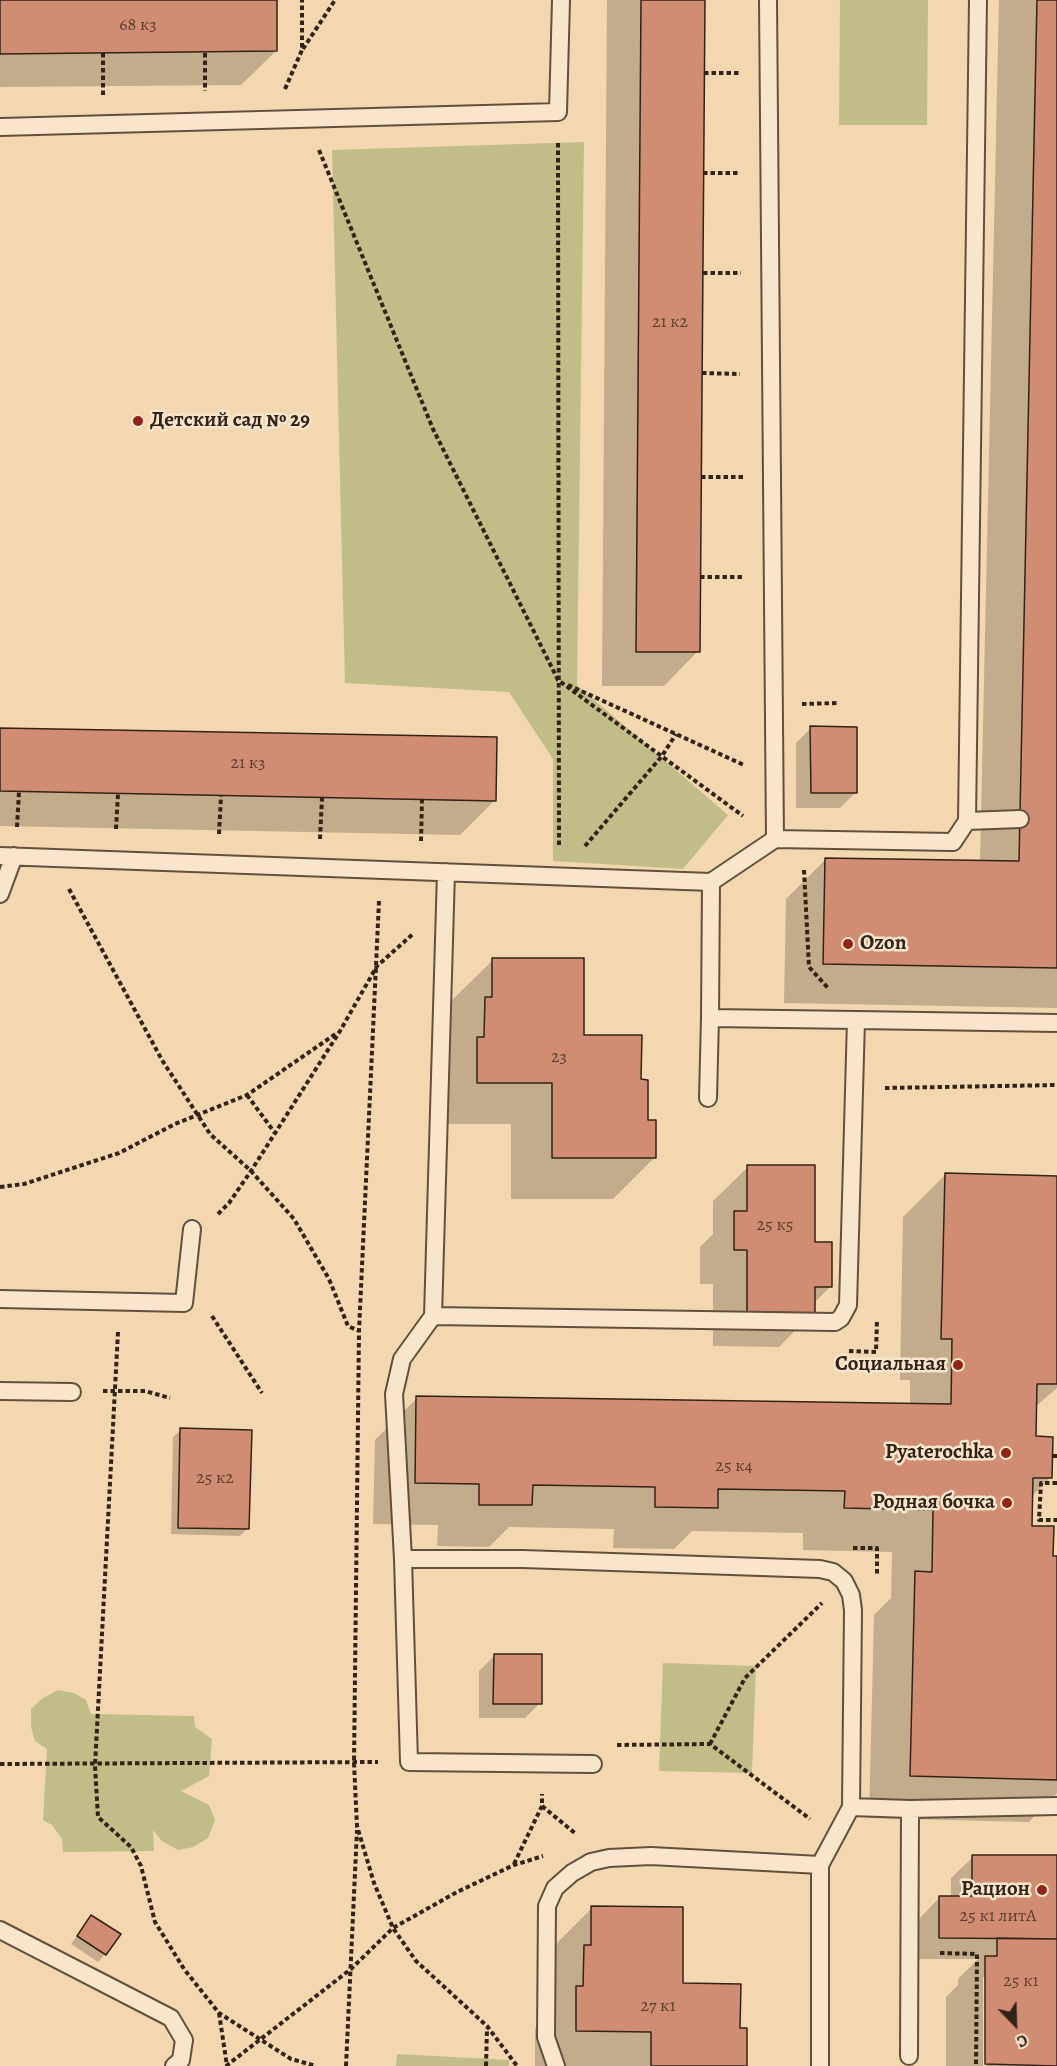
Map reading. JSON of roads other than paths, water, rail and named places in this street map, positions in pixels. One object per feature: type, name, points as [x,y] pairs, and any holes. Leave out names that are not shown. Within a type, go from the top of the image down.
[{"type":"lane","points":[[0,127],[558,112],[561,0]]},
{"type":"lane","points":[[768,0],[775,839]]},
{"type":"lane","points":[[0,894],[7,856],[711,882],[775,839],[953,842],[967,821],[978,0]]},
{"type":"lane","points":[[967,821],[1020,819]]},
{"type":"lane","points":[[446,872],[433,1316],[402,1359],[394,1394],[403,1559],[409,1762],[593,1764]]},
{"type":"lane","points":[[708,1098],[711,882]]},
{"type":"lane","points":[[710,1018],[1057,1023]]},
{"type":"lane","points":[[433,1316],[828,1323],[841,1318],[848,1305],[856,1020]]},
{"type":"lane","points":[[0,1299],[184,1303],[192,1229]]},
{"type":"lane","points":[[0,1391],[72,1392]]},
{"type":"lane","points":[[403,1559],[523,1559],[820,1569],[834,1572],[844,1581],[851,1595],[853,1610],[851,1807],[820,1865],[820,2066]]},
{"type":"lane","points":[[851,1807],[910,1809],[1057,1806]]},
{"type":"lane","points":[[909,2056],[910,1809]]},
{"type":"lane","points":[[556,2066],[546,2037],[547,1906],[555,1888],[572,1873],[591,1862],[609,1858],[651,1856],[820,1865]]},
{"type":"lane","points":[[0,1930],[171,2018],[184,2040],[181,2060],[174,2066]]},
{"type":"place","name":"Детский сад № 29","points":[[138,421]]},
{"type":"place","name":"Ozon","points":[[848,944]]},
{"type":"place","name":"Социальная","points":[[958,1365]]},
{"type":"place","name":"Pyaterochka","points":[[1006,1453]]},
{"type":"place","name":"Родная бочка","points":[[1007,1503]]},
{"type":"place","name":"Рацион","points":[[1042,1890]]}]
